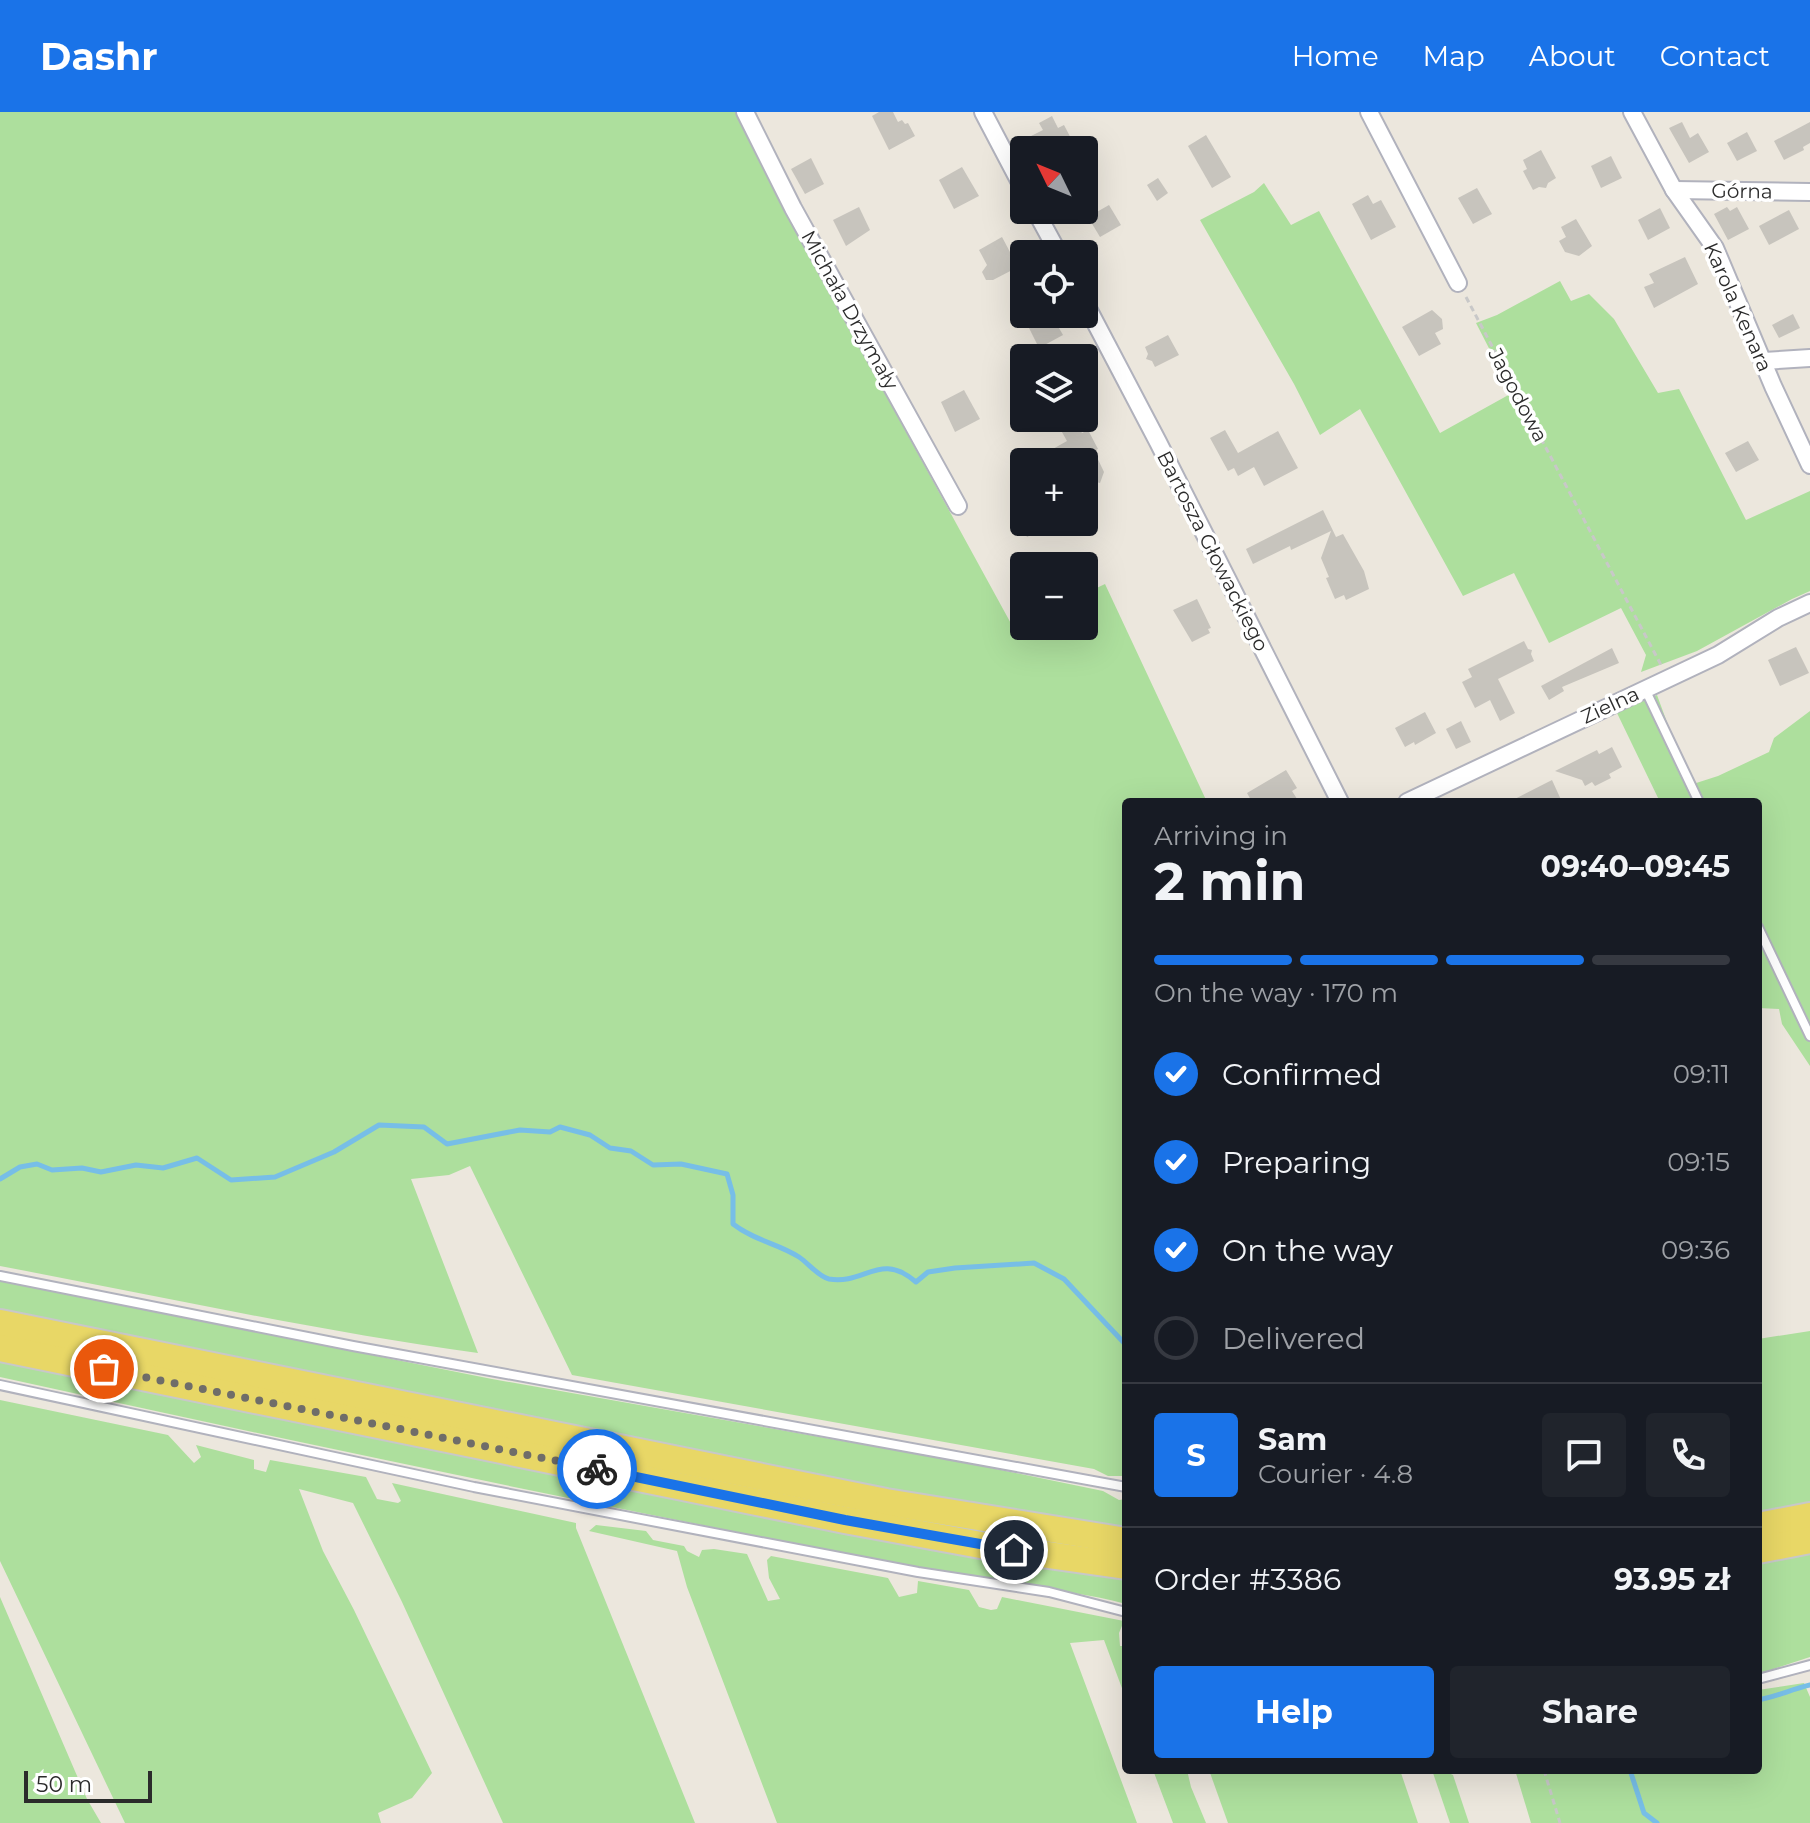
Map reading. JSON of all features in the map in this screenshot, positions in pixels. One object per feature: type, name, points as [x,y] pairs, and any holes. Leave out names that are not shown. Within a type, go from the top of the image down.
[{"type":"main road","points":[[0,1323],[886,1502],[1122,1540]]},
{"type":"main road","points":[[0,1348],[833,1517],[986,1546],[1122,1565]]},
{"type":"main road","points":[[1762,1525],[1810,1516]]},
{"type":"main road","points":[[1762,1549],[1810,1540]]},
{"type":"street","name":"Michała Drzymały","points":[[745,112],[793,208],[958,506]]},
{"type":"street","points":[[983,112],[1010,163]]},
{"type":"street","points":[[1369,112],[1458,283]]},
{"type":"street","name":"Karola Kenara","points":[[1632,112],[1674,190],[1715,248],[1810,465]]},
{"type":"street","name":"Górna","points":[[1674,190],[1810,192]]},
{"type":"street","name":"Bartosza Głowackiego","points":[[1098,328],[1338,798]]},
{"type":"street","points":[[1764,361],[1810,358]]},
{"type":"street","name":"Zielna","points":[[1415,798],[1718,655],[1778,618],[1810,603]]},
{"type":"lane","points":[[1645,689],[1697,798]]},
{"type":"lane","points":[[1762,935],[1810,1036]]},
{"type":"lane","points":[[0,1276],[367,1349],[1122,1486]]},
{"type":"lane","points":[[0,1385],[474,1487],[918,1572],[1049,1592],[1122,1611]]},
{"type":"lane","points":[[1762,1678],[1810,1665]]},
{"type":"path","name":"Jagodowa","points":[[1458,283],[1668,678]]},
{"type":"path","points":[[1545,1774],[1560,1823]]},
{"type":"green space","points":[[0,112],[738,112],[789,218],[1010,622],[1010,640],[1098,640],[1098,587],[1105,584],[1205,798],[1122,798],[1122,1476],[1108,1476],[1094,1469],[572,1375],[470,1166],[449,1175],[411,1179],[478,1353],[298,1324],[0,1266]]},
{"type":"green space","points":[[1264,183],[1291,225],[1319,211],[1440,433],[1512,393],[1476,323],[1560,281],[1571,301],[1589,294],[1614,319],[1658,393],[1679,389],[1746,520],[1810,491],[1810,591],[1697,651],[1641,672],[1646,655],[1621,608],[1549,643],[1514,573],[1463,596],[1360,409],[1320,435],[1200,220],[1254,192]]},
{"type":"green space","points":[[1657,695],[1690,785],[1718,776],[1769,752],[1774,738],[1810,711],[1810,1066],[1782,1024],[1779,1009],[1762,1008],[1762,798],[1658,798],[1617,713]]},
{"type":"green space","points":[[0,1281],[492,1379],[962,1462],[1103,1491],[1122,1500],[1122,1529],[1001,1513],[0,1313]]},
{"type":"green space","points":[[1810,1331],[1810,1503],[1762,1512],[1762,1338]]},
{"type":"green space","points":[[0,1358],[1122,1575],[1122,1603],[925,1569],[688,1522],[0,1377]]},
{"type":"green space","points":[[0,1400],[168,1435],[194,1463],[201,1457],[196,1445],[254,1460],[254,1469],[266,1472],[270,1460],[366,1477],[377,1499],[401,1501],[392,1483],[576,1523],[695,1823],[503,1823],[353,1503],[299,1489],[323,1551],[432,1773],[412,1798],[378,1813],[381,1823],[125,1823],[0,1561]]},
{"type":"green space","points":[[596,1525],[646,1531],[653,1540],[684,1546],[699,1557],[702,1550],[714,1549],[747,1554],[768,1601],[780,1599],[769,1578],[767,1560],[771,1556],[888,1578],[899,1597],[917,1593],[918,1581],[969,1590],[979,1607],[991,1610],[997,1609],[1002,1597],[1122,1621],[1119,1633],[1122,1688],[1104,1640],[1070,1643],[1137,1823],[777,1823],[687,1587],[677,1551],[589,1531]]},
{"type":"green space","points":[[1810,1552],[1810,1657],[1762,1673],[1762,1561]]},
{"type":"green space","points":[[0,1597],[87,1799],[101,1823],[0,1823]]},
{"type":"green space","points":[[1804,1683],[1810,1697],[1810,1823],[1531,1823],[1516,1774],[1762,1774],[1762,1689]]},
{"type":"green space","points":[[1155,1774],[1188,1774],[1206,1823],[1173,1823]]},
{"type":"green space","points":[[1210,1774],[1401,1774],[1418,1823],[1228,1823]]},
{"type":"green space","points":[[1433,1774],[1453,1775],[1469,1823],[1450,1823]]},
{"type":"building","points":[[879,112],[893,112],[898,122],[908,123],[915,136],[889,150],[872,116]]},
{"type":"building","points":[[1052,116],[1058,128],[1064,125],[1070,136],[1031,136],[1043,130],[1039,123]]},
{"type":"building","points":[[1682,122],[1690,138],[1698,133],[1709,152],[1689,163],[1669,128]]},
{"type":"building","points":[[1810,122],[1810,143],[1803,147],[1804,150],[1784,160],[1774,141]]},
{"type":"building","points":[[1747,132],[1757,151],[1737,161],[1727,143]]},
{"type":"building","points":[[1206,135],[1231,177],[1212,188],[1188,146]]},
{"type":"building","points":[[1541,150],[1556,178],[1546,188],[1533,190],[1523,171],[1527,169],[1523,160]]},
{"type":"building","points":[[1611,156],[1622,178],[1601,188],[1591,166]]},
{"type":"building","points":[[811,158],[824,184],[805,194],[791,169]]},
{"type":"building","points":[[962,167],[979,196],[954,209],[939,180]]},
{"type":"building","points":[[1158,178],[1168,193],[1157,201],[1147,185]]},
{"type":"building","points":[[1477,188],[1492,214],[1473,224],[1458,198]]},
{"type":"building","points":[[1368,195],[1373,204],[1381,200],[1396,227],[1371,240],[1352,204]]},
{"type":"building","points":[[1109,205],[1121,225],[1100,237],[1092,224],[1098,224],[1098,211]]},
{"type":"building","points":[[859,207],[870,230],[846,246],[833,220]]},
{"type":"building","points":[[1727,207],[1730,211],[1737,207],[1749,229],[1728,240],[1714,214]]},
{"type":"building","points":[[1660,208],[1670,228],[1648,240],[1638,220]]},
{"type":"building","points":[[1789,210],[1799,229],[1769,245],[1759,226]]},
{"type":"building","points":[[1576,219],[1592,246],[1579,256],[1565,252],[1559,241],[1566,237],[1561,227]]},
{"type":"building","points":[[1002,237],[1010,252],[1010,271],[993,280],[986,280],[982,272],[987,265],[979,250]]},
{"type":"building","points":[[1685,257],[1698,284],[1654,308],[1644,287],[1654,283],[1649,274]]},
{"type":"building","points":[[1432,310],[1442,319],[1443,329],[1435,333],[1441,344],[1419,356],[1402,327]]},
{"type":"building","points":[[1793,314],[1800,328],[1779,338],[1772,325]]},
{"type":"building","points":[[1029,328],[1059,328],[1063,335],[1046,344],[1037,344]]},
{"type":"building","points":[[1168,335],[1179,355],[1155,367],[1152,361],[1146,359],[1148,354],[1145,347]]},
{"type":"building","points":[[964,390],[980,419],[955,432],[941,402]]},
{"type":"building","points":[[1225,430],[1238,453],[1278,431],[1298,468],[1264,486],[1254,467],[1238,476],[1234,468],[1228,471],[1210,438]]},
{"type":"building","points":[[1062,432],[1089,432],[1097,448],[1055,448],[1067,441]]},
{"type":"building","points":[[1748,441],[1759,460],[1736,472],[1725,453]]},
{"type":"building","points":[[1098,459],[1104,472],[1098,482]]},
{"type":"building","points":[[1323,510],[1336,537],[1343,534],[1364,571],[1369,589],[1346,600],[1344,595],[1335,599],[1321,558],[1331,531],[1253,564],[1246,549]]},
{"type":"building","points":[[1197,599],[1211,628],[1208,629],[1210,633],[1192,642],[1173,610]]},
{"type":"building","points":[[1524,641],[1532,650],[1534,661],[1498,679],[1515,713],[1500,721],[1490,700],[1475,708],[1462,682],[1472,677],[1468,669]]},
{"type":"building","points":[[1796,647],[1809,673],[1780,686],[1768,660]]},
{"type":"building","points":[[1612,648],[1619,663],[1562,687],[1564,691],[1549,700],[1541,686]]},
{"type":"building","points":[[1425,712],[1436,733],[1405,747],[1395,728]]},
{"type":"building","points":[[1461,721],[1471,742],[1456,749],[1446,729]]},
{"type":"building","points":[[1612,747],[1622,767],[1609,774],[1611,778],[1595,786],[1592,782],[1585,786],[1582,780],[1555,771],[1597,750],[1599,754]]},
{"type":"building","points":[[1286,770],[1297,788],[1292,791],[1296,798],[1250,798],[1247,793]]},
{"type":"building","points":[[1552,780],[1560,798],[1517,798]]},
{"type":"waterway","points":[[0,1179],[20,1167],[37,1164],[52,1170],[82,1168],[101,1172],[136,1165],[163,1168],[197,1158],[231,1180],[275,1177],[334,1152],[379,1125],[424,1127],[447,1144],[520,1130],[550,1132],[560,1127],[590,1135],[610,1148],[631,1151],[653,1165],[681,1164],[727,1174],[733,1195],[733,1224],[799,1257],[825,1278],[842,1280],[892,1269],[916,1282],[928,1272],[1034,1263],[1064,1279],[1122,1341]]},
{"type":"waterway","points":[[1762,1699],[1810,1685]]},
{"type":"waterway","points":[[1631,1774],[1644,1813],[1657,1823]]},
{"type":"way so far","points":[[104,1369],[597,1469]]},
{"type":"route","points":[[597,1469],[845,1520],[1014,1550]]}]
